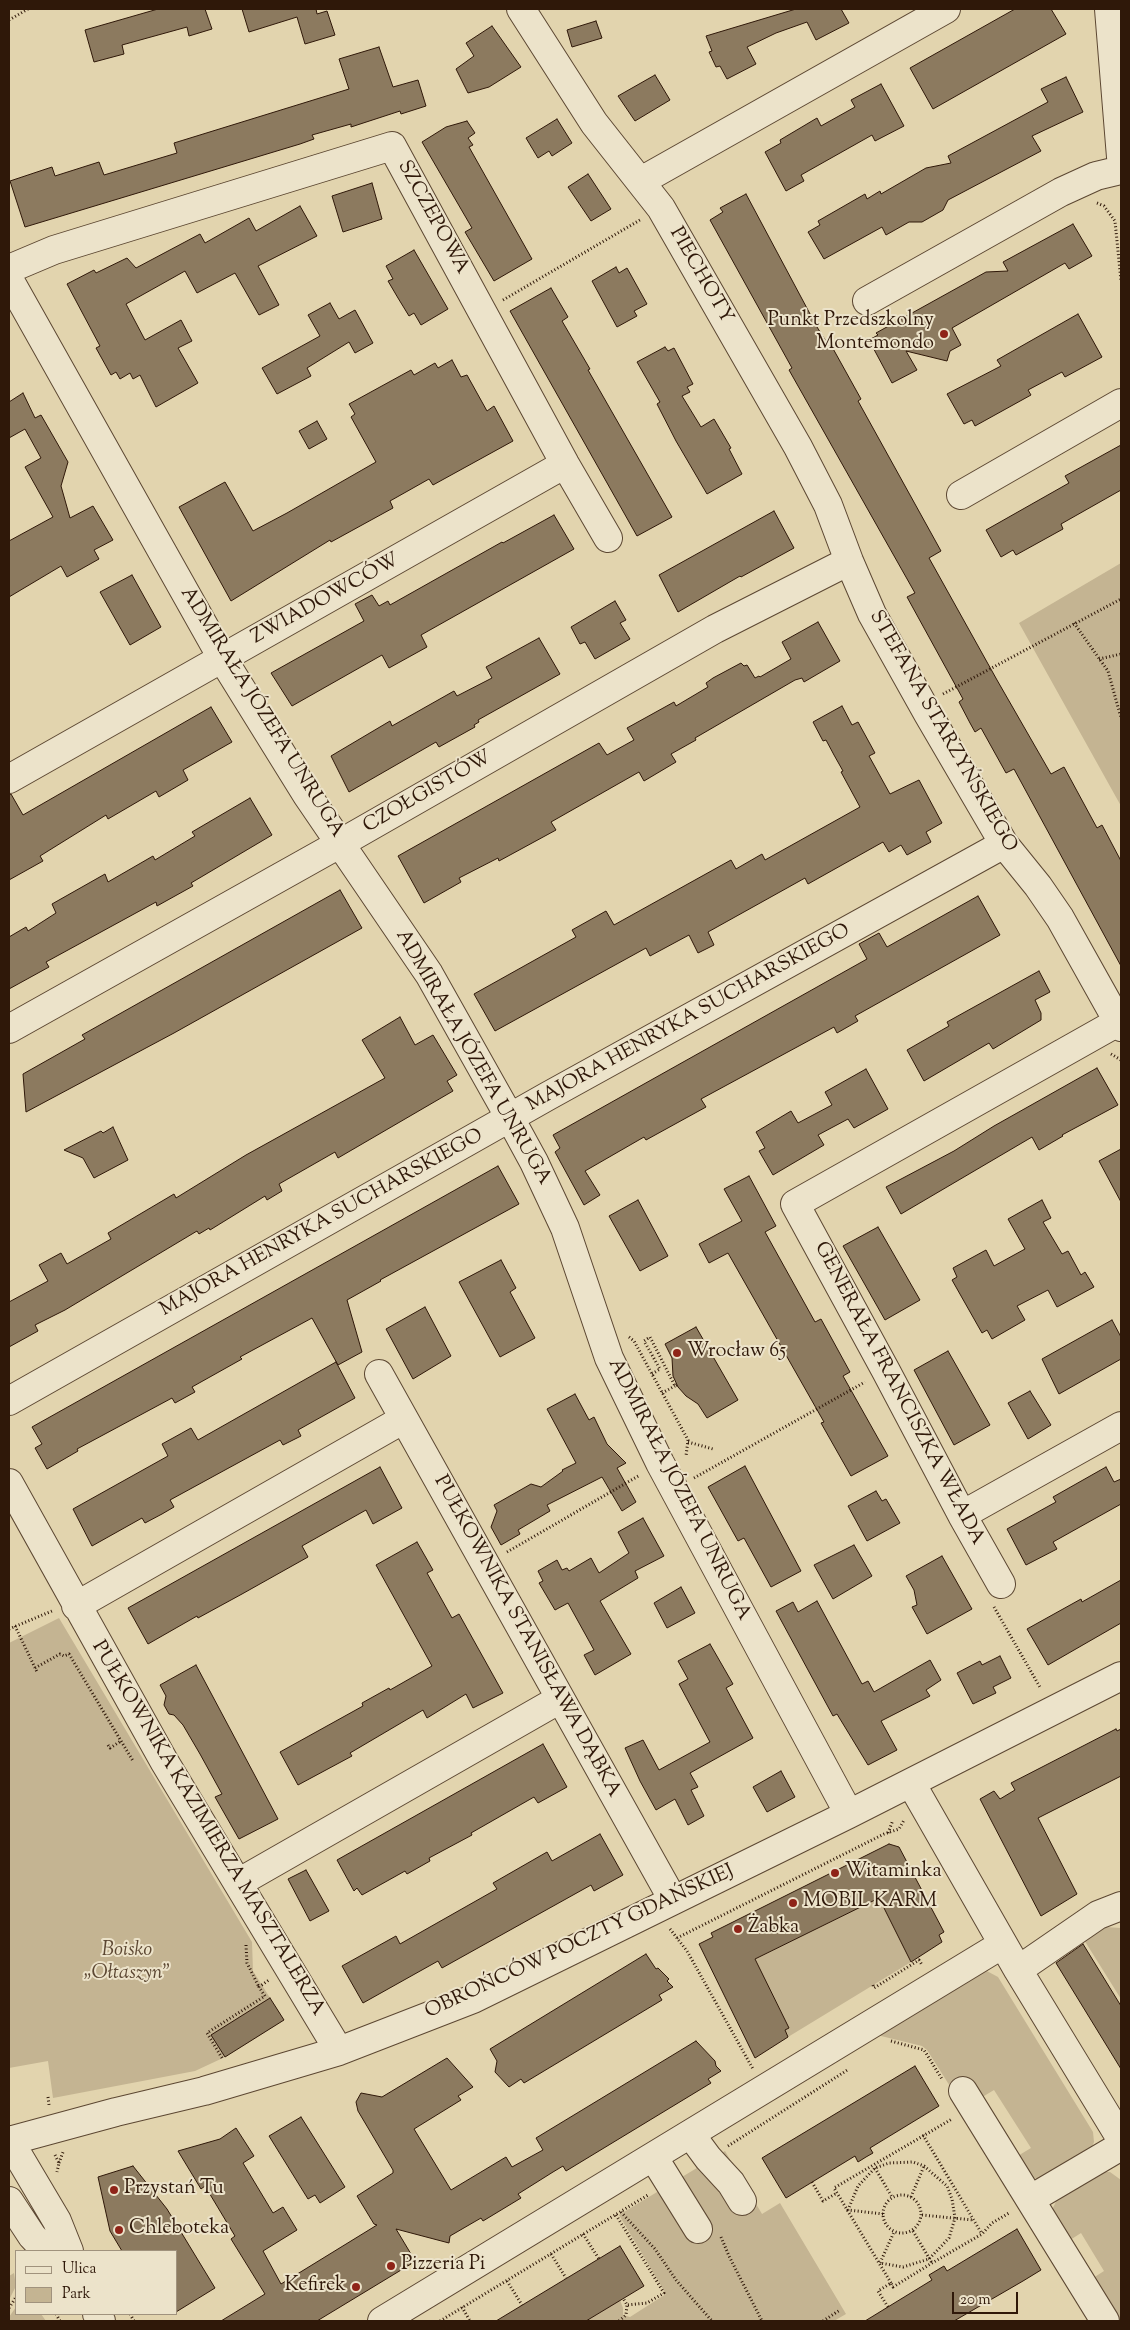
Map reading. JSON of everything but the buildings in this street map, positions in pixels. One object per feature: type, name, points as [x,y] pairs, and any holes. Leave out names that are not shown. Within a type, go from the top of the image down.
[{"type":"street","name":"PIECHOTY","points":[[521,9],[594,123],[641,181],[660,208],[798,446],[828,505],[849,561]]},
{"type":"street","points":[[641,181],[946,9]]},
{"type":"street","points":[[1109,9],[1121,157]]},
{"type":"street","name":"SZCZEPOWA","points":[[9,269],[54,250],[392,146],[565,464],[608,538]]},
{"type":"street","points":[[867,301],[1061,192],[1096,176],[1121,170]]},
{"type":"street","name":"ADMIRAŁA JÓZEFA UNRUGA","points":[[9,279],[222,658],[307,795],[342,843],[429,974],[510,1118],[534,1162],[565,1228],[609,1358],[660,1463],[848,1814]]},
{"type":"street","points":[[961,495],[1121,403]]},
{"type":"street","name":"ZWIADOWCÓW","points":[[9,779],[565,464]]},
{"type":"street","name":"STEFANA STARZYŃSKIEGO","points":[[849,561],[872,614],[1004,844],[1038,886],[1060,918],[1120,1025]]},
{"type":"street","name":"CZOŁGISTÓW","points":[[9,1029],[342,843],[715,629],[849,561]]},
{"type":"street","name":"MAJORA HENRYKA SUCHARSKIEGO","points":[[9,1401],[510,1118],[1004,844]]},
{"type":"street","name":"GENERAŁA FRANCISZKA WŁADA","points":[[997,1594],[962,1515],[795,1204],[1120,1025]]},
{"type":"street","name":"PUŁKOWNIKA STANISŁAWA DĄBKA","points":[[379,1374],[673,1900]]},
{"type":"street","points":[[76,1606],[404,1419]]},
{"type":"street","points":[[962,1515],[1121,1426]]},
{"type":"street","name":"PUŁKOWNIKA KAZIMIERZA MASZTALERZA","points":[[9,1483],[164,1761],[339,2051]]},
{"type":"street","name":"OBROŃCÓW POCZTY GDAŃSKIEJ","points":[[9,2141],[116,2112],[204,2091],[339,2051],[473,1999],[848,1814],[914,1789],[1053,1711],[1121,1676]]},
{"type":"street","points":[[238,1883],[560,1699]]},
{"type":"street","points":[[914,1789],[1018,1970],[1121,2139]]},
{"type":"street","points":[[1018,1970],[1098,1915],[1121,1906]]},
{"type":"street","points":[[382,2321],[654,2158],[1003,1944]]},
{"type":"street","points":[[953,2086],[1031,2199],[1105,2321]]},
{"type":"street","points":[[691,2135],[730,2183],[742,2201]]},
{"type":"street","points":[[9,2141],[57,2221],[69,2250]]},
{"type":"street","points":[[1031,2199],[1121,2146]]},
{"type":"street","points":[[654,2158],[669,2182],[709,2229]]},
{"type":"street","points":[[9,2201],[32,2236],[45,2250]]},
{"type":"path","points":[[9,20],[28,9]]},
{"type":"path","points":[[483,311],[660,208]]},
{"type":"path","points":[[1115,221],[1121,220]]},
{"type":"path","points":[[923,705],[1121,599]]},
{"type":"path","points":[[1074,623],[1108,671],[1121,718]]},
{"type":"path","points":[[1099,659],[1121,654]]},
{"type":"path","points":[[1108,1053],[1121,1060]]},
{"type":"path","points":[[626,1332],[630,1340],[634,1341],[688,1442],[685,1457]]},
{"type":"path","points":[[652,1374],[660,1369],[644,1341],[650,1337],[676,1385],[662,1393]]},
{"type":"path","points":[[690,1480],[886,1371]]},
{"type":"path","points":[[688,1442],[713,1449]]},
{"type":"path","points":[[486,1564],[641,1474]]},
{"type":"path","points":[[997,1594],[1053,1711]]},
{"type":"path","points":[[9,1629],[57,1609],[76,1606]]},
{"type":"path","points":[[14,1626],[36,1670],[60,1654],[64,1656],[69,1654]]},
{"type":"path","points":[[108,1745],[110,1748],[121,1741]]},
{"type":"path","points":[[677,1938],[899,1829],[905,1819],[910,1827]]},
{"type":"path","points":[[888,1833],[892,1824]]},
{"type":"path","points":[[222,2058],[207,2034],[265,1996],[247,1963],[246,1941]]},
{"type":"path","points":[[259,1987],[289,1967]]},
{"type":"path","points":[[872,1985],[874,1988],[888,1979]]},
{"type":"path","points":[[889,2040],[924,2050],[953,2086]]},
{"type":"path","points":[[747,2060],[751,2067]]},
{"type":"path","points":[[708,2158],[853,2066]]},
{"type":"path","points":[[950,2121],[922,2135],[834,2188],[880,2263],[892,2287],[982,2234],[992,2223],[1031,2199]]},
{"type":"path","points":[[922,2135],[982,2234]]},
{"type":"path","points":[[54,2153],[59,2163],[54,2180]]},
{"type":"path","points":[[848,2210],[858,2186],[876,2168],[902,2161],[924,2166],[947,2186],[952,2198],[955,2218],[949,2238],[930,2259],[903,2267],[880,2263]]},
{"type":"path","points":[[873,2164],[892,2197]]},
{"type":"path","points":[[911,2197],[924,2166]]},
{"type":"path","points":[[440,2321],[669,2182]]},
{"type":"path","points":[[812,2182],[823,2201],[837,2193]]},
{"type":"path","points":[[947,2186],[952,2184]]},
{"type":"path","points":[[902,2195],[911,2197],[921,2208],[922,2215],[919,2224],[913,2231],[904,2234],[894,2232],[884,2221],[882,2214],[887,2202],[892,2197],[902,2195]]},
{"type":"path","points":[[848,2210],[882,2214]]},
{"type":"path","points":[[621,2212],[655,2249],[676,2280],[712,2321]]},
{"type":"path","points":[[616,2215],[664,2292],[647,2303],[627,2305]]},
{"type":"path","points":[[922,2215],[973,2220]]},
{"type":"path","points":[[709,2229],[729,2256],[762,2321]]},
{"type":"path","points":[[913,2231],[932,2264]]},
{"type":"path","points":[[880,2263],[894,2232]]},
{"type":"path","points":[[583,2234],[598,2259]]},
{"type":"path","points":[[551,2254],[566,2278]]},
{"type":"path","points":[[507,2281],[522,2305]]},
{"type":"path","points":[[888,2307],[878,2291],[891,2282]]},
{"type":"path","points":[[619,2321],[626,2316],[627,2305],[624,2298]]},
{"type":"path","points":[[462,2307],[470,2321]]},
{"type":"path","points":[[823,2321],[840,2310]]},
{"type":"green space","points":[[1121,563],[1121,806],[1019,623]]},
{"type":"green space","name":"Boisko „Ołtaszyn”","points":[[59,1618],[252,1942],[253,1971],[284,2020],[225,2057],[195,2071],[53,2098],[48,2061],[9,2068],[9,1643]]},
{"type":"green space","points":[[879,1898],[911,1962],[788,2037],[785,2030],[789,2028],[755,1959]]},
{"type":"green space","points":[[1105,1927],[1121,1928],[1121,1999],[1081,1935]]},
{"type":"green space","points":[[983,1969],[998,1977],[1093,2132],[1094,2142],[1092,2147],[1040,2180],[1029,2176],[1016,2157],[1031,2148],[994,2090],[979,2099],[955,2094],[927,2050],[922,2046],[881,2036],[870,2036]]},
{"type":"green space","points":[[725,2151],[762,2214],[780,2203],[846,2314],[834,2321],[586,2321],[620,2300],[623,2315],[630,2317],[666,2294],[619,2215]]},
{"type":"green space","points":[[1102,2172],[1110,2172],[1121,2180],[1121,2321],[1115,2321],[1090,2280],[1104,2271],[1081,2233],[1067,2242],[1053,2214],[1053,2208],[1057,2199]]},
{"type":"green space","points":[[14,2273],[15,2288],[9,2300],[9,2276]]},
{"type":"green space","points":[[15,2308],[15,2315],[42,2315],[46,2321],[9,2321],[9,2317]]},
{"type":"place","name":"Punkt Przedszkolny Montemondo","points":[[944,334]]},
{"type":"place","name":"Wrocław 65","points":[[677,1353]]},
{"type":"place","name":"Witaminka","points":[[835,1873]]},
{"type":"place","name":"MOBIL KARM","points":[[793,1903]]},
{"type":"place","name":"Żabka","points":[[738,1929]]},
{"type":"place","name":"Przystań Tu","points":[[114,2190]]},
{"type":"place","name":"Chleboteka","points":[[119,2230]]},
{"type":"place","name":"Pizzeria Pi","points":[[391,2266]]},
{"type":"place","name":"Kefirek","points":[[356,2287]]}]
